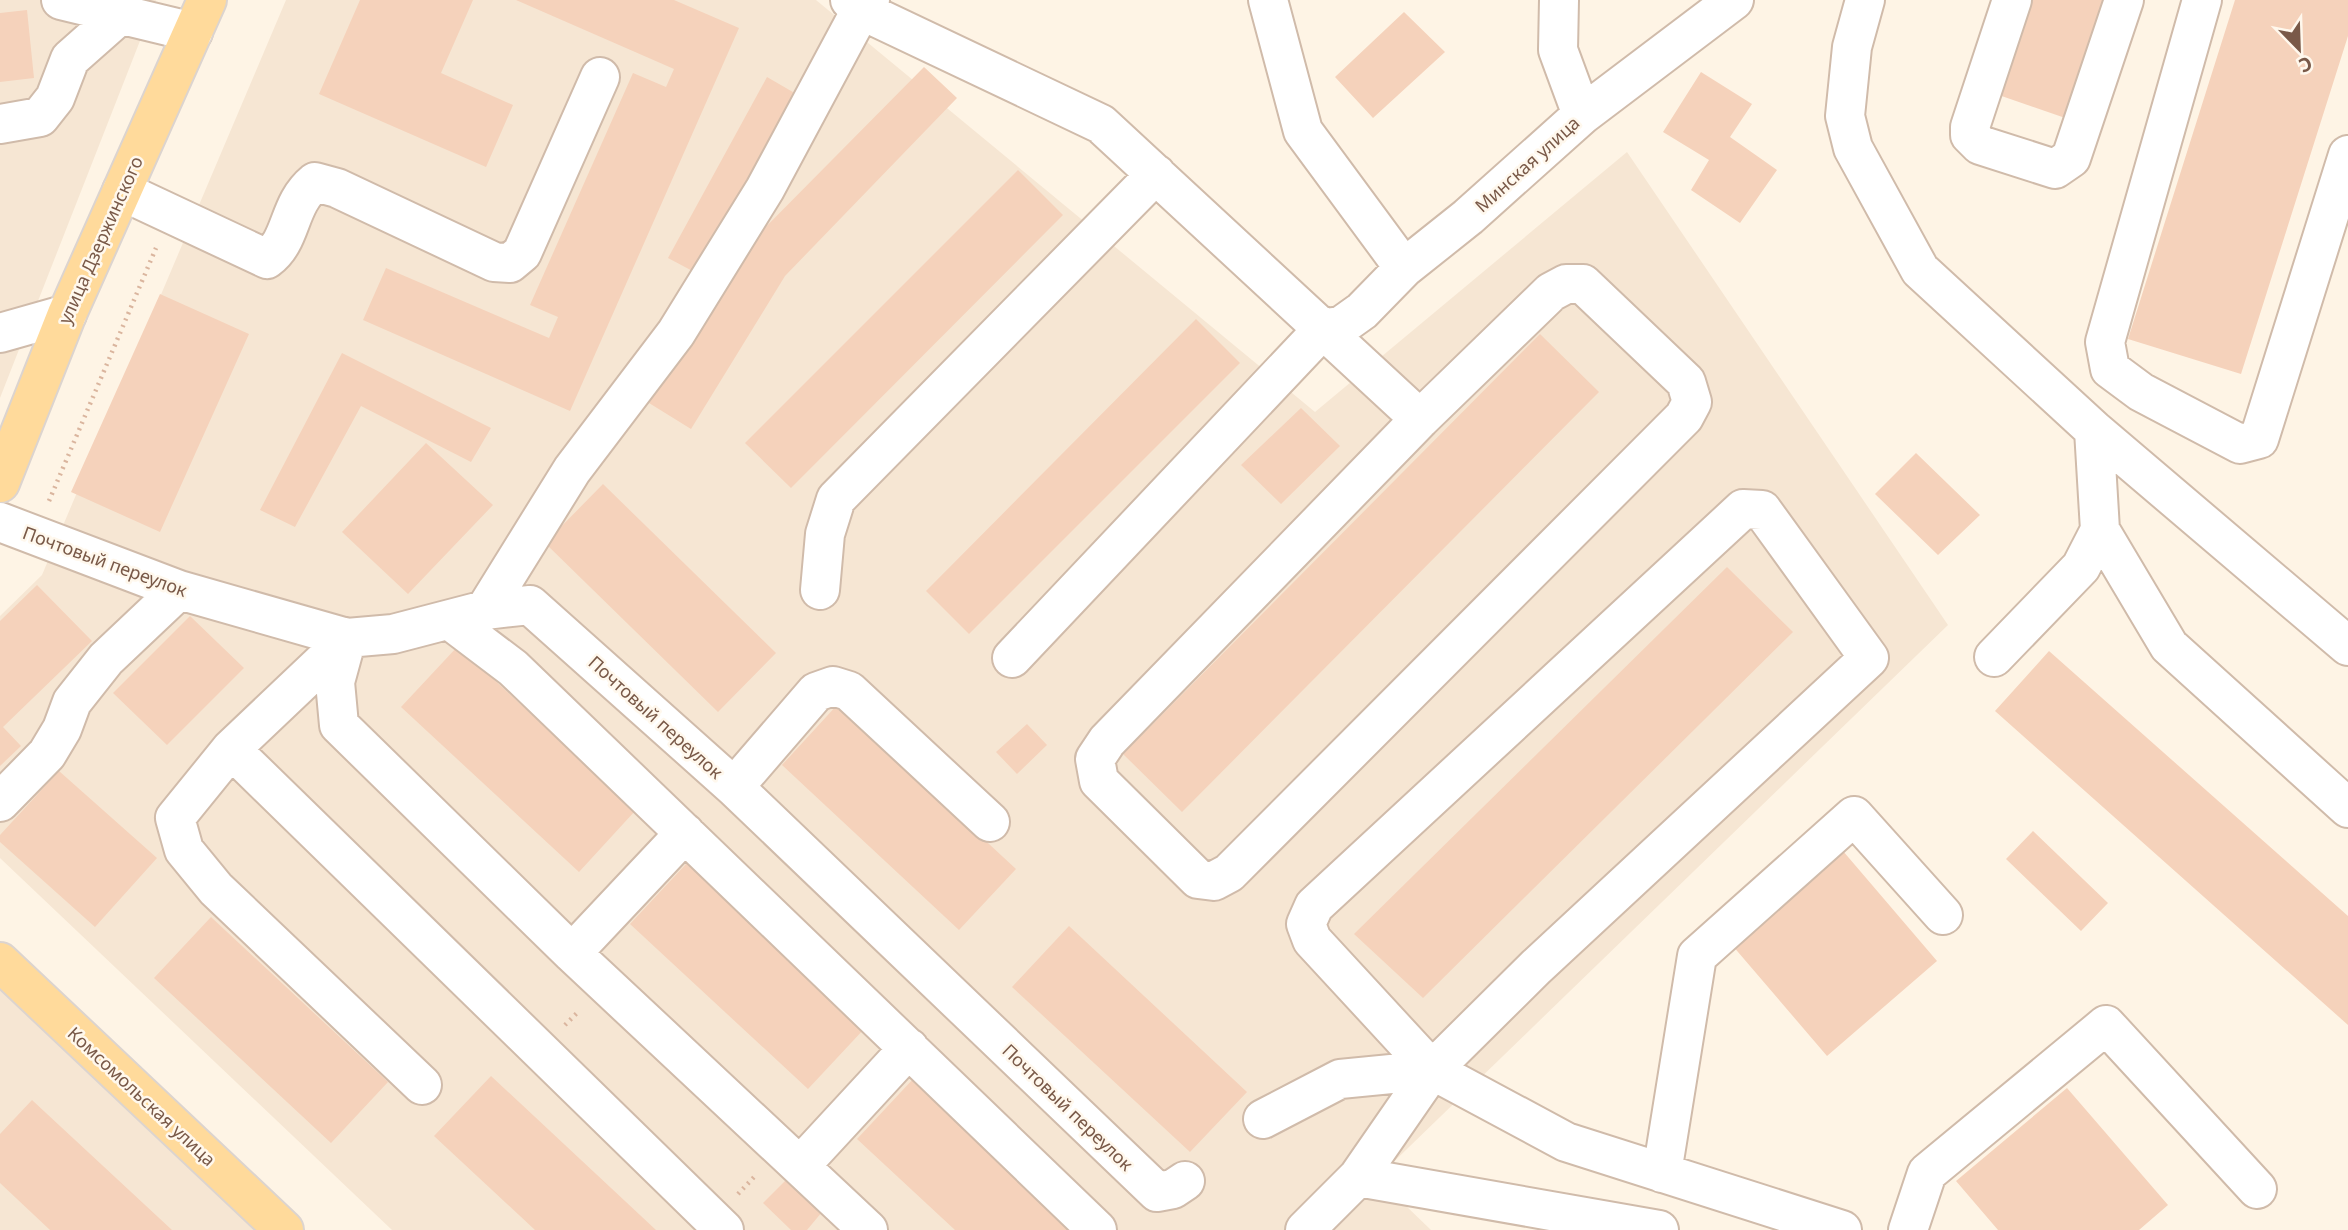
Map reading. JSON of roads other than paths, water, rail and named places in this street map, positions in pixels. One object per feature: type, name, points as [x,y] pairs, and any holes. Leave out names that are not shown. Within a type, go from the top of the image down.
[{"type":"main road","name":"улица Дзержинского","points":[[0,483],[67,314],[200,16]]},
{"type":"main road","name":"Комсомольская улица","points":[[0,962],[284,1230]]},
{"type":"street","points":[[61,0],[122,13],[200,16]]},
{"type":"street","points":[[1268,0],[1303,131],[1404,268]]},
{"type":"street","points":[[1559,0],[1558,50],[1582,115]]},
{"type":"street","name":"Минская улица","points":[[1324,328],[1341,326],[1362,312],[1404,268],[1468,217],[1582,115],[1734,0]]},
{"type":"street","points":[[1865,0],[1852,47],[1846,116],[1853,148],[1920,270],[2094,430],[2348,646]]},
{"type":"street","points":[[2012,0],[1970,127],[1970,135],[1980,145],[2055,169],[2071,158],[2124,0]]},
{"type":"street","points":[[2202,0],[2105,342],[2110,369],[2141,392],[2240,444],[2259,439],[2348,155]]},
{"type":"street","points":[[1097,1230],[513,668],[468,615],[572,470],[676,333],[765,189],[860,3],[1101,124],[1420,419]]},
{"type":"street","points":[[0,124],[40,117],[55,99],[70,59],[122,13]]},
{"type":"street","points":[[122,191],[267,259],[277,251],[302,193],[315,182],[337,188],[494,262],[510,263],[522,253],[600,78]]},
{"type":"street","points":[[820,590],[825,534],[836,499],[1156,174]]},
{"type":"street","points":[[1566,284],[1583,284],[1686,382],[1692,402],[1674,427],[1229,873],[1214,881],[1198,879],[1100,781],[1095,759],[1107,741],[1420,419],[1552,292],[1566,284]]},
{"type":"street","points":[[0,332],[67,314]]},
{"type":"street","points":[[1012,658],[1324,328]]},
{"type":"street","points":[[2094,430],[2100,530],[2169,646],[2348,808]]},
{"type":"street","points":[[1305,1230],[1358,1177],[1432,1070],[1546,957],[1868,658],[1762,510],[1743,509],[1314,906],[1306,923],[1312,940],[1432,1070],[1566,1142],[1842,1230]]},
{"type":"street","name":"Почтовый переулок","points":[[17,529],[179,590],[347,638],[393,634],[468,615],[530,605],[734,787],[1157,1192],[1185,1181]]},
{"type":"street","points":[[1994,657],[2081,567],[2100,530]]},
{"type":"street","points":[[0,802],[47,754],[62,729],[72,702],[106,659],[179,590]]},
{"type":"street","points":[[347,638],[230,749],[175,818],[184,850],[216,889],[422,1085]]},
{"type":"street","points":[[347,638],[335,682],[339,725],[572,953],[868,1230]]},
{"type":"street","points":[[734,787],[816,692],[832,686],[849,691],[990,822]]},
{"type":"street","points":[[230,749],[719,1225]]},
{"type":"street","points":[[1662,1173],[1697,957],[1854,816],[1943,915]]},
{"type":"street","points":[[572,953],[685,833]]},
{"type":"street","points":[[1908,1230],[1927,1173],[2106,1025],[2257,1189]]},
{"type":"street","points":[[791,1157],[909,1048]]},
{"type":"street","points":[[1263,1119],[1340,1079],[1432,1070]]},
{"type":"street","points":[[1358,1177],[1659,1230]]}]
